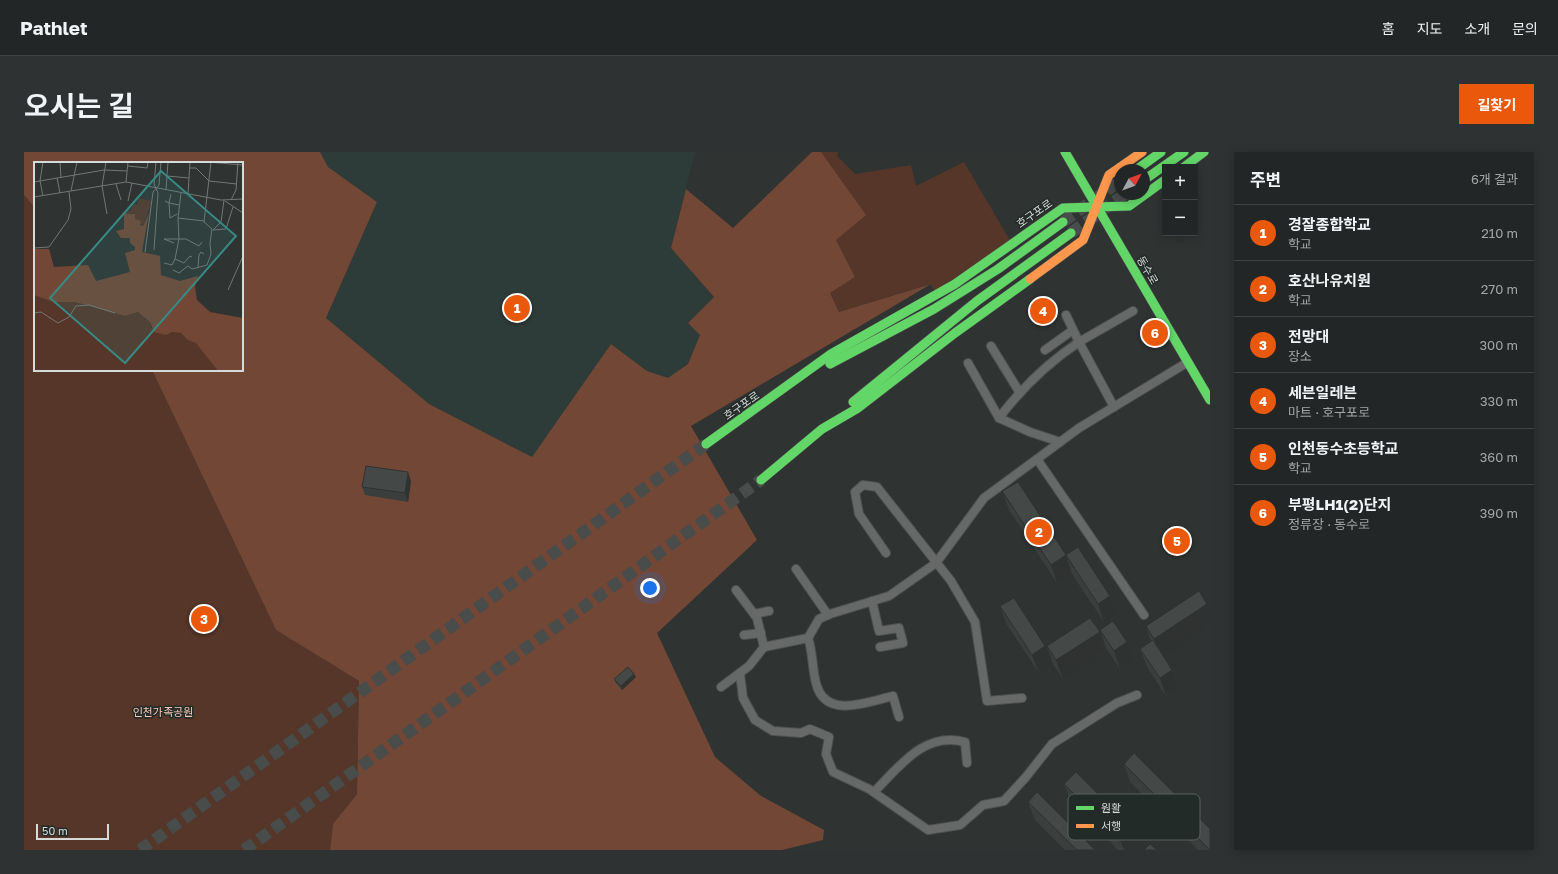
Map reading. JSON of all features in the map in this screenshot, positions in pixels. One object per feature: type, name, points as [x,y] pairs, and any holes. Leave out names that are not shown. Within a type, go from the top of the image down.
[{"type":"main road","name":"동수로","points":[[1065,152],[1210,400]]},
{"type":"main road","points":[[822,429],[858,408],[955,333],[1083,240],[1109,176],[1142,152]]},
{"type":"main road","points":[[1144,164],[1161,152]]},
{"type":"main road","points":[[1150,176],[1184,152]]},
{"type":"main road","points":[[1188,164],[1204,152]]},
{"type":"main road","name":"호구포로","points":[[706,444],[832,354],[955,284],[1063,208],[1129,206],[1162,182]]},
{"type":"main road","name":"호구포로","points":[[789,385],[934,309],[998,269],[1063,222]]},
{"type":"main road","points":[[761,480],[853,402],[977,301],[1071,233]]},
{"type":"street","points":[[999,418],[1020,393],[1060,355],[1079,342],[1133,311]]},
{"type":"street","points":[[1066,315],[1114,407]]},
{"type":"street","points":[[1045,350],[1073,330]]},
{"type":"street","points":[[991,346],[1020,393]]},
{"type":"street","points":[[898,717],[893,696],[840,707],[827,702],[816,685],[808,638],[820,619],[828,615],[890,596],[936,563],[984,498],[1060,442],[1188,362]]},
{"type":"street","points":[[968,363],[999,418],[1030,432],[1060,442]]},
{"type":"street","points":[[1037,459],[1144,615]]},
{"type":"street","points":[[886,553],[880,547],[859,514],[855,492],[863,485],[877,487],[951,581],[975,622],[986,701],[1022,698]]},
{"type":"street","points":[[796,569],[828,615]]},
{"type":"street","points":[[736,590],[757,618],[764,647]]},
{"type":"street","points":[[872,601],[879,631],[899,628],[903,643],[880,647]]},
{"type":"street","points":[[754,614],[769,611]]},
{"type":"street","points":[[744,635],[761,633]]},
{"type":"street","points":[[721,687],[740,674],[764,647],[808,638]]},
{"type":"street","points":[[740,674],[743,698],[755,720],[773,731],[801,733],[810,729],[829,736],[826,754],[833,772],[874,792],[928,830],[960,825],[983,805],[1004,801],[1026,777],[1052,744],[1117,703],[1137,695]]},
{"type":"street","points":[[874,792],[916,749],[937,741],[956,740],[965,742],[966,763]]},
{"type":"shaded area","points":[[24,152],[320,152],[328,167],[377,202],[326,318],[429,404],[532,457],[611,344],[647,371],[668,378],[688,364],[700,335],[688,323],[714,297],[671,248],[686,189],[733,228],[812,152],[821,152],[866,215],[836,240],[855,277],[830,293],[839,312],[931,284],[691,426],[757,540],[657,633],[715,757],[761,796],[824,830],[823,840],[782,850],[330,850],[333,824],[357,794],[359,681],[276,630],[152,371],[243,371],[243,162],[34,162],[34,207],[24,195]]},
{"type":"shaded area","points":[[320,152],[695,152],[671,248],[714,297],[688,323],[700,335],[688,364],[668,379],[647,371],[611,344],[532,457],[429,404],[326,318],[377,202],[328,167]]},
{"type":"green space","points":[[821,152],[838,152],[837,156],[855,174],[911,165],[916,186],[964,162],[1011,242],[935,291],[930,284],[839,312],[830,293],[855,277],[836,240]]},
{"type":"green space","name":"인천가족공원","points":[[24,195],[34,207],[34,371],[152,371],[276,630],[359,681],[357,794],[333,824],[330,850],[24,850]]},
{"type":"building","points":[[366,466],[408,472],[405,493],[362,487]]},
{"type":"building","points":[[1018,482],[1066,555],[1051,565],[1002,491]]},
{"type":"building","points":[[1078,547],[1110,596],[1098,604],[1066,555]]},
{"type":"building","points":[[1199,591],[1207,604],[1154,639],[1146,626]]},
{"type":"building","points":[[1014,598],[1045,646],[1032,655],[1000,606]]},
{"type":"building","points":[[205,611],[207,618],[201,620],[198,615],[199,612]]},
{"type":"building","points":[[1090,618],[1100,632],[1056,660],[1047,646]]},
{"type":"building","points":[[1113,621],[1127,642],[1114,651],[1100,630]]},
{"type":"building","points":[[1153,640],[1172,670],[1160,678],[1140,649]]},
{"type":"building","points":[[628,667],[634,674],[621,686],[614,679]]},
{"type":"building","points":[[1134,753],[1175,794],[1154,794],[1124,764]]},
{"type":"building","points":[[1076,772],[1098,794],[1074,794],[1064,784]]},
{"type":"building","points":[[1037,792],[1068,823],[1068,840],[1085,840],[1095,850],[1077,850],[1028,802]]},
{"type":"building","points":[[1200,819],[1210,829],[1210,850],[1200,840]]},
{"type":"building","points":[[1150,844],[1157,850],[1144,850]]},
{"type":"tunnel","points":[[1063,222],[1114,185]]},
{"type":"tunnel","points":[[1071,233],[1117,200]]},
{"type":"tunnel","points":[[140,850],[706,444]]},
{"type":"tunnel","points":[[244,850],[761,480]]},
{"type":"traffic: fast","points":[[1065,152],[1210,400]]},
{"type":"traffic: fast","points":[[1144,164],[1161,152]]},
{"type":"traffic: fast","points":[[1150,176],[1184,152]]},
{"type":"traffic: fast","points":[[1188,164],[1204,152]]},
{"type":"traffic: fast","points":[[706,444],[831,354],[955,284],[1063,208],[1129,206],[1162,182]]},
{"type":"traffic: fast","points":[[830,364],[934,309],[998,269],[1063,222]]},
{"type":"traffic: fast","points":[[853,402],[977,301],[1071,233]]},
{"type":"traffic: fast","points":[[761,480],[822,429],[858,408],[955,333],[1030,279]]},
{"type":"traffic: slow","points":[[1030,279],[1083,240],[1109,175],[1142,152]]},
{"type":"place","name":"경잘종합학교","points":[[517,308]]},
{"type":"place","name":"세븐일레븐","points":[[1043,311]]},
{"type":"place","name":"부평LH1(2)단지","points":[[1155,333]]},
{"type":"place","name":"호산나유치원","points":[[1039,532]]},
{"type":"place","name":"인천동수초등학교","points":[[1177,541]]},
{"type":"place","name":"전망대","points":[[204,619]]}]
